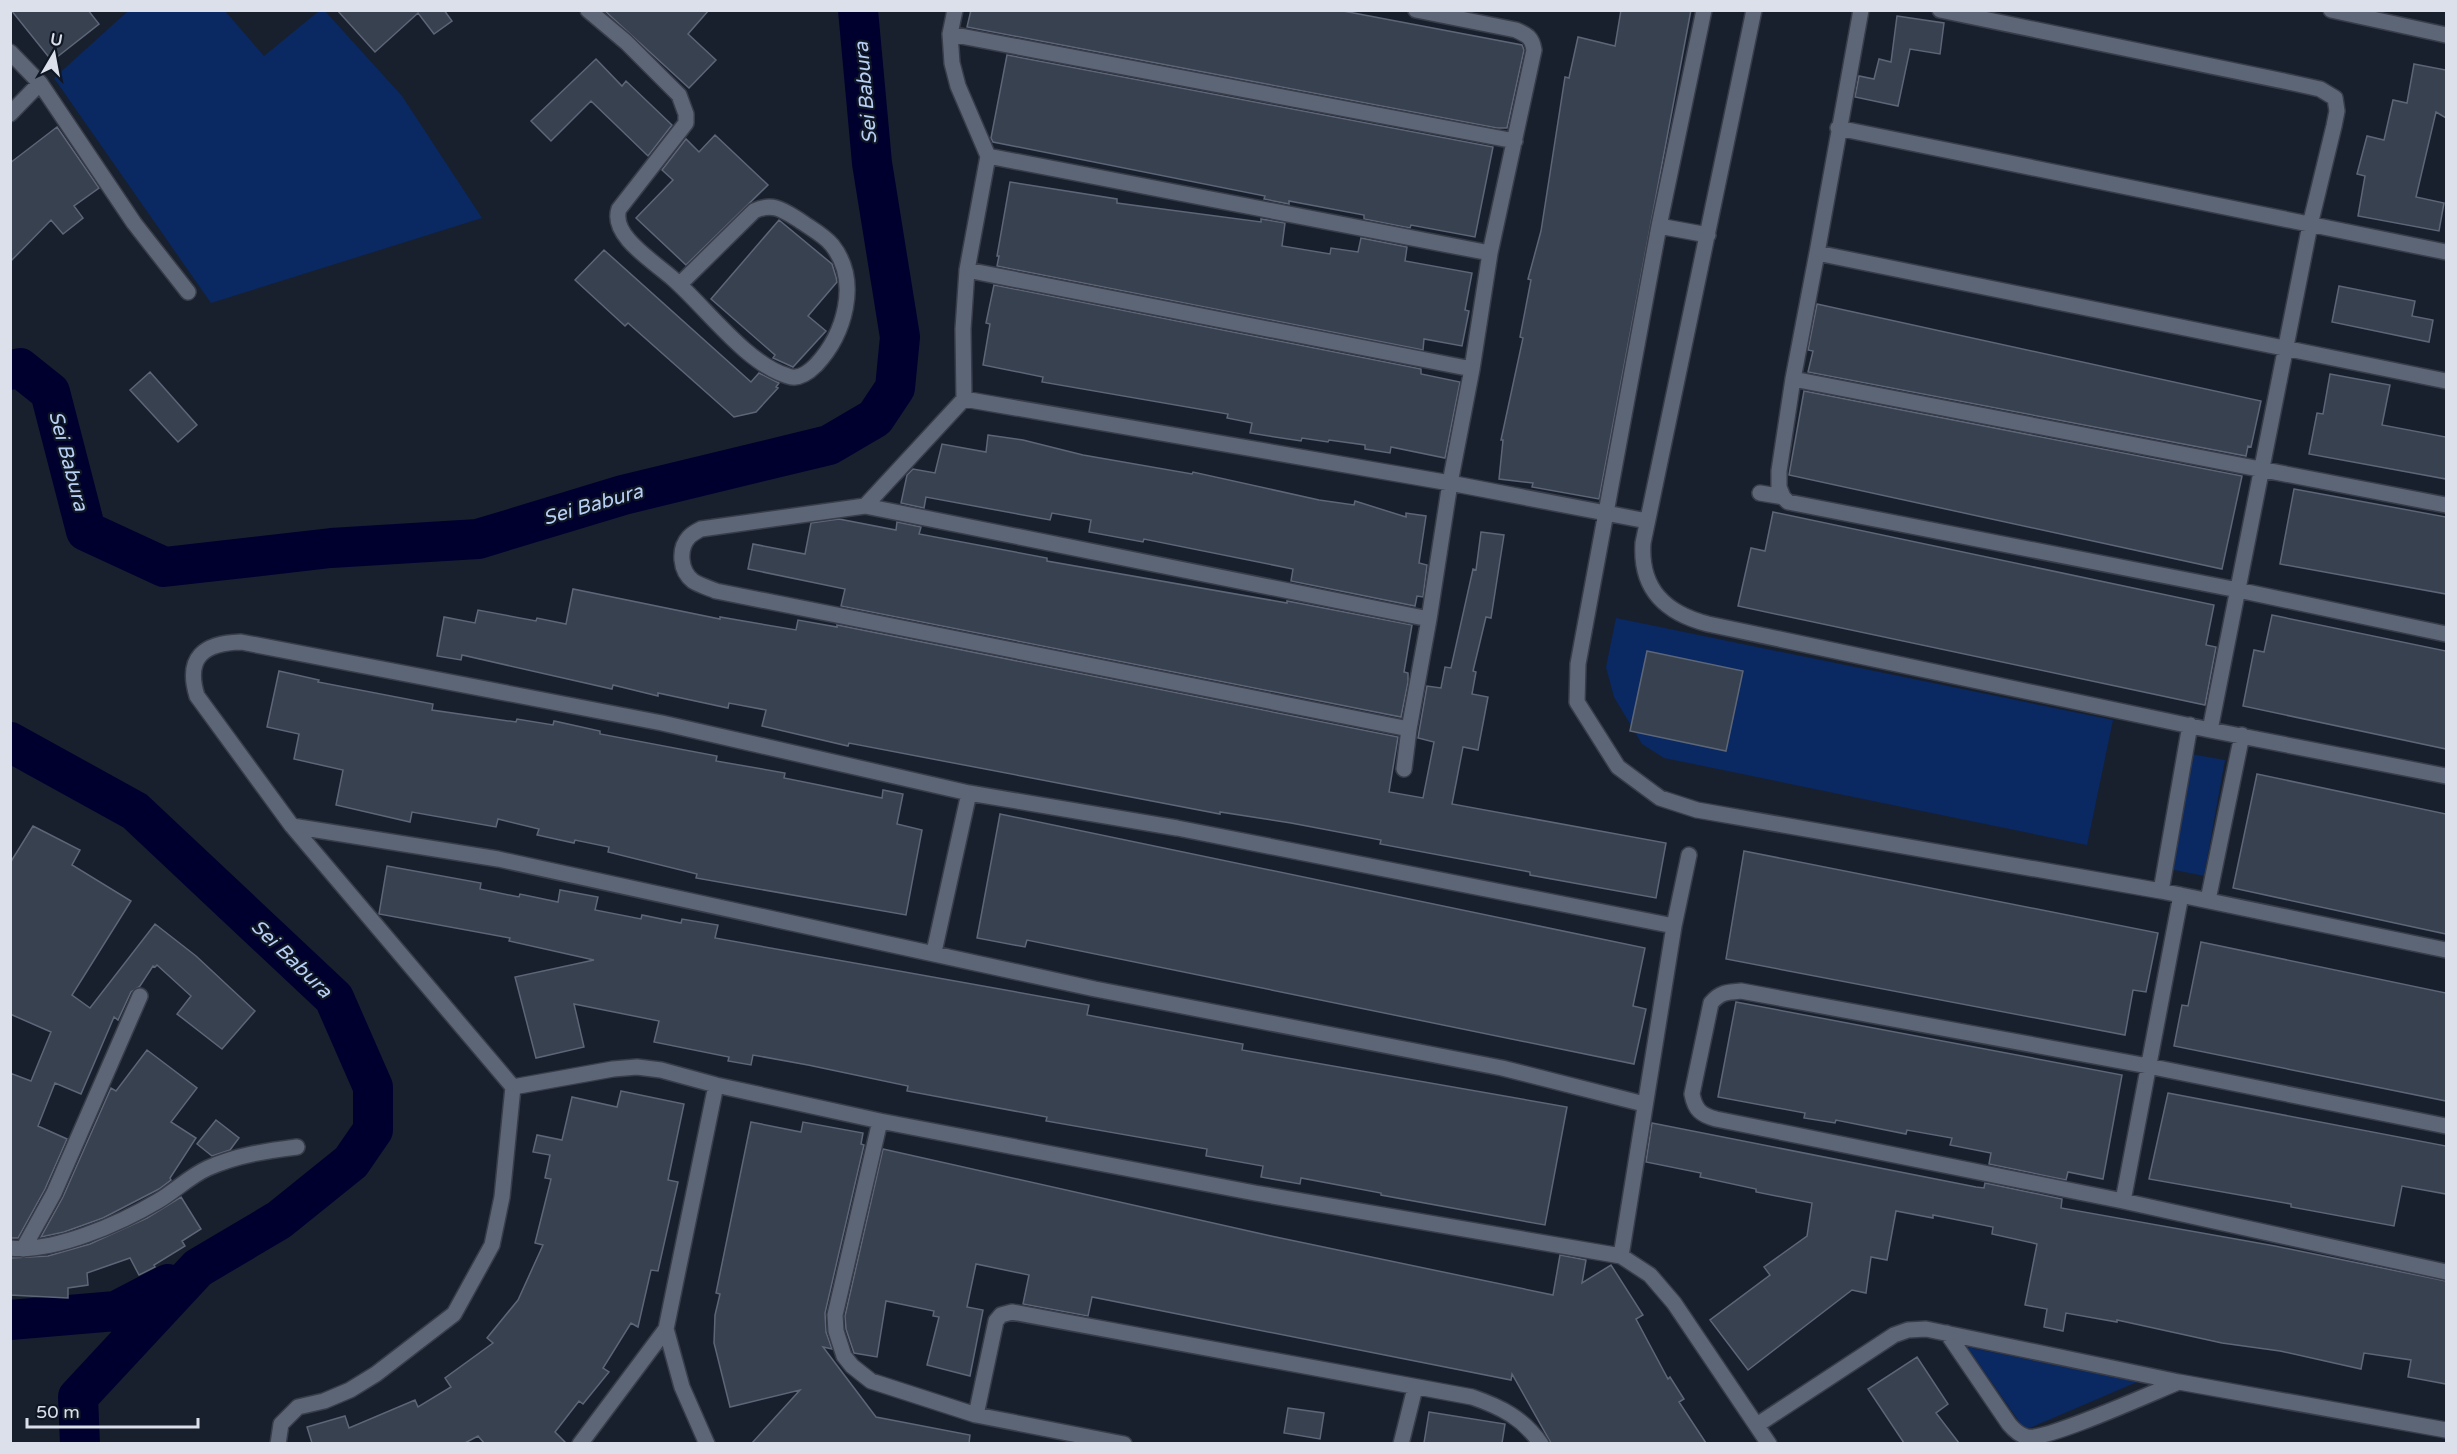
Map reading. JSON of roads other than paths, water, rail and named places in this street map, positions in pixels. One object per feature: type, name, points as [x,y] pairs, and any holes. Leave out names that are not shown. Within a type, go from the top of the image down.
[{"type":"street","points":[[588,10],[668,82],[679,94],[686,114],[686,123],[628,194],[616,216],[619,229],[628,240],[680,284],[721,327],[752,354],[790,378],[809,373],[829,351],[844,321],[846,277],[833,246],[820,234],[779,207],[765,206],[754,211],[680,284]]},
{"type":"street","points":[[864,506],[964,399],[963,329],[967,270],[987,156],[958,86],[952,63],[950,34],[955,10]]},
{"type":"street","points":[[1404,768],[1490,253],[1534,50],[1533,40],[1516,30],[1416,10]]},
{"type":"street","points":[[1704,10],[1659,226],[1578,664],[1577,702],[1618,767],[1660,798],[1696,810],[2160,891],[2446,950]]},
{"type":"street","points":[[1754,10],[1647,521],[1642,559],[1646,578],[1668,607],[1688,618],[2210,730],[2446,776]]},
{"type":"street","points":[[1862,10],[1838,128],[1779,471],[1779,487],[1788,502],[2446,633]]},
{"type":"street","points":[[1940,10],[2320,89],[2335,99],[2337,111],[2310,225],[2264,468],[2210,730]]},
{"type":"street","points":[[2340,11],[2446,35]]},
{"type":"street","points":[[950,34],[1515,141]]},
{"type":"street","points":[[10,52],[40,83],[134,223],[188,292]]},
{"type":"street","points":[[10,114],[40,83]]},
{"type":"street","points":[[1838,128],[2446,252]]},
{"type":"street","points":[[987,156],[1490,253]]},
{"type":"street","points":[[1659,226],[1708,235]]},
{"type":"street","points":[[1817,253],[2446,381]]},
{"type":"street","points":[[967,270],[1472,369]]},
{"type":"street","points":[[1793,379],[2264,468],[2446,505]]},
{"type":"street","points":[[964,399],[1450,483],[1606,515],[1647,521]]},
{"type":"street","points":[[1760,493],[1783,496]]},
{"type":"street","points":[[1409,729],[716,591],[693,581],[685,570],[681,558],[689,536],[701,529],[864,506],[1430,619]]},
{"type":"street","points":[[278,1443],[281,1424],[298,1407],[324,1401],[351,1390],[376,1374],[454,1314],[492,1245],[502,1197],[513,1087],[292,826],[197,696],[192,681],[194,671],[204,650],[222,642],[241,642],[662,723],[969,793],[1177,828],[1674,926]]},
{"type":"street","points":[[2160,891],[2190,725]]},
{"type":"street","points":[[2208,900],[2242,735]]},
{"type":"street","points":[[934,952],[969,793]]},
{"type":"street","points":[[292,826],[498,859],[771,920],[934,952],[1095,989],[1502,1068],[1644,1104]]},
{"type":"street","points":[[1621,1256],[1674,926],[1689,855]]},
{"type":"street","points":[[2123,1201],[2181,895]]},
{"type":"street","points":[[2446,1126],[2148,1066],[1741,991],[1726,992],[1716,996],[1708,1010],[1692,1094],[1694,1107],[1703,1116],[2123,1201],[2446,1272]]},
{"type":"street","points":[[17,1249],[54,1193],[140,996]]},
{"type":"street","points":[[513,1087],[637,1067],[661,1070],[716,1085],[880,1121],[1256,1193],[1621,1256],[1650,1275],[1674,1303],[1769,1443]]},
{"type":"street","points":[[580,1443],[666,1329],[716,1085]]},
{"type":"street","points":[[880,1121],[835,1316],[836,1331],[844,1356],[852,1366],[871,1381],[976,1415],[1124,1443]]},
{"type":"street","points":[[17,1249],[82,1238],[157,1202],[206,1168],[249,1153],[297,1147]]},
{"type":"street","points":[[976,1415],[996,1321],[1001,1315],[1012,1312],[1472,1397],[1499,1406],[1517,1417],[1541,1443]]},
{"type":"street","points":[[666,1329],[681,1386],[704,1441]]},
{"type":"street","points":[[1757,1425],[1894,1335],[1908,1330],[1926,1329],[2179,1382],[2446,1430]]},
{"type":"street","points":[[1947,1333],[2009,1424],[2018,1434],[2028,1438],[2053,1433],[2179,1382]]},
{"type":"street","points":[[1401,1443],[1415,1388]]},
{"type":"waterway","name":"Sei Babura","points":[[10,370],[20,368],[50,392],[86,531],[164,567],[331,548],[478,539],[623,495],[829,445],[875,418],[895,388],[900,337],[872,163],[858,10]]},
{"type":"waterway","name":"Sei Babura","points":[[10,742],[135,811],[334,998],[373,1087],[373,1130],[351,1162],[279,1220],[198,1268],[78,1397],[80,1444]]},
{"type":"waterway","points":[[10,1320],[116,1311],[168,1284]]}]
